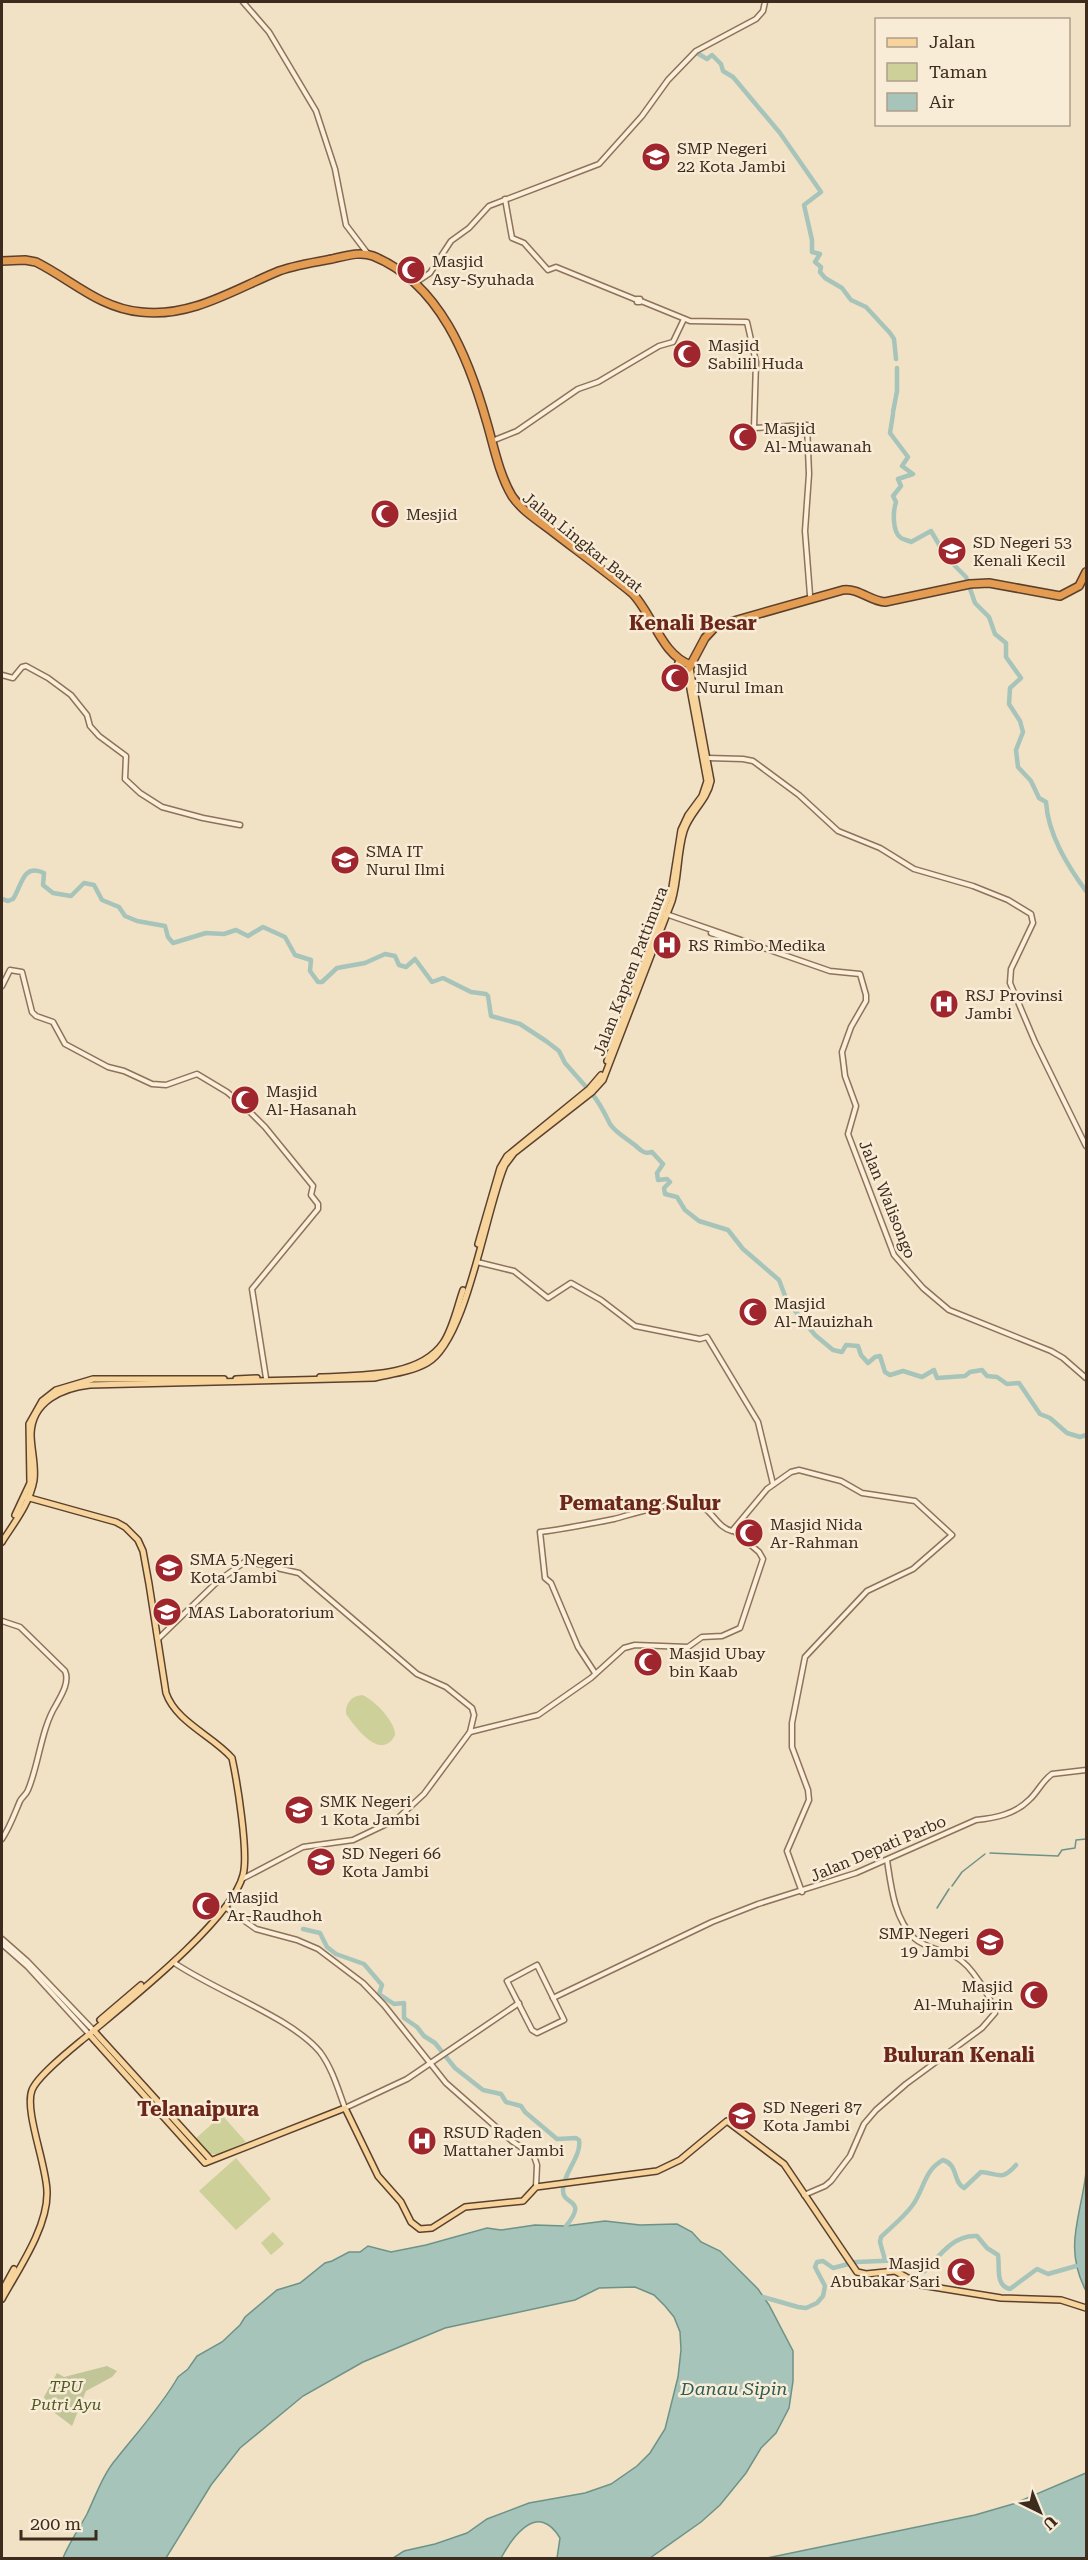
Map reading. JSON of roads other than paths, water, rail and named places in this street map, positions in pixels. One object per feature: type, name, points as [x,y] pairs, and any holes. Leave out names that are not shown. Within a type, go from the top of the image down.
[{"type":"highway","points":[[2,261],[33,261],[94,299],[130,310],[153,313],[196,306],[294,267],[351,255],[369,255]]},
{"type":"highway","name":"Jalan Lingkar Barat","points":[[369,255],[389,265],[413,283],[436,306],[468,362],[488,433],[506,483],[516,501],[584,558],[632,593],[678,660],[689,666]]},
{"type":"highway","points":[[689,666],[691,656],[710,626],[843,590],[856,591],[879,602],[968,585],[1001,584],[1060,596],[1079,586],[1086,572]]},
{"type":"highway","points":[[689,666],[705,638],[713,629],[810,595],[850,586],[876,598],[901,598]]},
{"type":"highway","points":[[678,660],[691,656]]},
{"type":"main road","points":[[678,660],[689,687]]},
{"type":"main road","name":"Jalan Kapten Pattimura","points":[[485,1229],[500,1168],[507,1156],[576,1102],[602,1077],[666,915],[678,878],[684,831],[710,787],[711,775],[708,758],[689,687],[689,666]]},
{"type":"main road","name":"Jalan Kapten Pattimura","points":[[616,1043],[672,887],[681,830],[706,786],[707,775],[701,732],[689,666]]},
{"type":"main road","points":[[161,1381],[295,1379],[374,1374],[427,1362],[447,1337],[477,1262],[485,1229]]},
{"type":"main road","points":[[469,1280],[485,1229]]},
{"type":"main road","points":[[2,1542],[34,1478],[32,1425],[50,1398],[66,1389],[161,1381],[295,1379]]},
{"type":"main road","points":[[2,1536],[26,1498]]},
{"type":"main road","points":[[26,1498],[116,1522],[129,1530],[140,1546],[165,1687],[170,1702],[205,1736]]},
{"type":"main road","points":[[148,1584],[164,1694],[171,1707],[231,1756],[244,1850],[241,1879],[225,1907],[172,1962],[158,1972]]},
{"type":"main road","points":[[3,2294],[31,2238],[43,2205],[42,2180],[28,2109],[29,2088],[40,2074],[158,1972],[205,1926],[241,1879]]},
{"type":"main road","points":[[90,2031],[207,2161],[345,2108],[372,2166],[388,2189],[401,2202],[416,2228],[425,2230],[432,2228],[465,2207],[524,2201],[536,2187],[620,2178],[666,2168],[685,2156],[727,2121],[780,2160],[844,2254],[855,2269],[863,2274],[895,2271],[921,2285],[1000,2298],[1061,2300],[1086,2308]]},
{"type":"street","points":[[243,2],[269,32],[316,111],[335,169],[346,225],[369,255]]},
{"type":"street","points":[[413,283],[430,273],[451,241],[469,228],[489,206],[601,163],[642,116],[666,82],[695,52],[756,19],[763,11],[765,2]]},
{"type":"street","points":[[505,199],[512,238],[524,243],[548,270],[556,267],[684,319],[747,322],[756,362],[754,428],[807,425],[809,474],[805,531],[810,595]]},
{"type":"street","points":[[488,433],[517,431],[578,389],[598,382],[660,346],[674,341],[684,319]]},
{"type":"street","points":[[2,675],[13,678],[24,666],[66,691],[86,713],[90,726],[99,736],[126,756],[124,778],[138,791],[162,807],[240,825]]},
{"type":"street","points":[[708,758],[753,761],[799,795],[838,831],[877,846],[914,869],[976,887],[1009,901],[1031,914],[1033,923],[1011,969],[1010,983],[1035,1042],[1086,1146]]},
{"type":"street","name":"Jalan Walisongo","points":[[666,915],[835,975],[860,975],[866,999],[851,1027],[842,1052],[845,1076],[856,1106],[848,1134],[894,1255],[923,1288],[951,1311],[1063,1358],[1086,1378]]},
{"type":"street","points":[[2,986],[10,970],[24,974],[36,1017],[53,1022],[65,1044],[102,1064],[152,1084],[166,1085],[200,1074],[234,1097],[261,1123],[313,1186],[311,1195],[318,1204],[318,1209],[252,1289],[266,1378]]},
{"type":"street","points":[[477,1262],[514,1271],[548,1298],[571,1284],[601,1300],[635,1326],[700,1339],[707,1337],[758,1422],[773,1484]]},
{"type":"street","points":[[734,1531],[773,1484],[799,1470],[841,1481],[862,1493],[912,1500],[922,1506],[952,1535],[913,1569],[867,1591],[805,1657],[792,1723],[792,1747],[808,1790],[809,1800],[787,1851],[802,1892]]},
{"type":"street","points":[[470,1732],[532,1718],[563,1698],[595,1673],[624,1648],[635,1645],[688,1647],[702,1637],[722,1636],[740,1628],[763,1559],[756,1549],[734,1531],[730,1532],[722,1527],[701,1506],[695,1504],[668,1506],[568,1529],[540,1532],[544,1578],[551,1583],[578,1647],[595,1673]]},
{"type":"street","points":[[158,1639],[218,1581],[242,1563],[254,1561],[299,1573],[417,1674],[446,1687],[472,1708],[474,1715],[470,1732],[424,1794],[397,1819],[353,1840],[303,1847],[241,1879]]},
{"type":"street","points":[[2,1621],[20,1627],[61,1666],[67,1675],[62,1696],[53,1711],[27,1791],[21,1798],[11,1825],[2,1839]]},
{"type":"street","name":"Jalan Depati Parbo","points":[[553,1998],[736,1912],[838,1880],[976,1820],[996,1818],[1013,1812],[1030,1799],[1052,1774],[1086,1770]]},
{"type":"street","points":[[804,2195],[831,2181],[850,2157],[864,2124],[876,2110],[896,2092],[982,2028],[995,2013],[993,2004],[983,1988],[962,1961],[917,1940],[908,1930],[894,1899],[887,1860]]},
{"type":"street","points":[[225,1907],[256,1929],[306,1943],[345,1968],[375,1995],[429,2064],[516,2144],[534,2156],[537,2165],[536,2187]]},
{"type":"street","points":[[2,1940],[90,2031]]},
{"type":"street","points":[[2,1944],[32,1969]]},
{"type":"street","points":[[172,1962],[282,2024],[317,2049],[332,2074],[345,2108],[407,2079],[519,2003]]},
{"type":"street","points":[[537,1965],[553,1998],[564,2020],[537,2033],[533,2031],[507,1981],[537,1965]]},
{"type":"water","points":[[1086,2172],[1086,2291],[1079,2275],[1075,2246]]},
{"type":"water","name":"Danau Sipin","points":[[605,2221],[640,2225],[677,2224],[692,2232],[701,2242],[720,2251],[758,2289],[793,2351],[793,2381],[789,2408],[776,2433],[761,2448],[746,2473],[720,2505],[701,2522],[650,2558],[557,2558],[560,2538],[552,2527],[543,2522],[535,2522],[519,2532],[501,2558],[393,2558],[404,2551],[467,2533],[487,2519],[529,2503],[585,2493],[611,2484],[637,2466],[650,2453],[665,2429],[678,2377],[680,2332],[674,2317],[654,2295],[635,2287],[599,2288],[575,2300],[445,2328],[363,2362],[303,2396],[240,2448],[211,2485],[166,2558],[63,2558],[112,2464],[157,2408],[178,2377],[188,2369],[197,2356],[222,2342],[245,2317],[277,2290],[300,2283],[325,2263],[349,2252],[360,2252],[368,2246],[391,2252],[487,2228],[501,2230],[535,2225],[566,2226]]},
{"type":"water","points":[[1086,2473],[1086,2558],[767,2558],[975,2515],[1013,2504]]},
{"type":"waterway","points":[[697,53],[707,59],[712,55],[721,64],[723,71],[733,77],[780,133],[821,192],[804,205],[812,240],[812,252],[820,254],[815,262],[821,267],[820,272],[825,278],[842,288],[851,300],[866,307],[890,333],[894,339],[896,359]]},
{"type":"waterway","points":[[893,412],[897,391],[897,368]]},
{"type":"waterway","points":[[893,414],[890,433],[908,457],[902,466],[913,474],[898,479],[901,486],[893,496],[896,502],[894,516],[896,531],[901,538],[911,542],[931,531],[947,558],[966,577],[975,603],[989,617],[995,634],[1006,643],[1006,657],[1021,678],[1010,688],[1009,704],[1020,721],[1023,732],[1016,750],[1018,767],[1031,781],[1039,798],[1046,802],[1050,826],[1060,849],[1086,891]]},
{"type":"waterway","points":[[2,899],[8,901],[13,899],[27,873],[37,871],[44,873],[43,885],[53,893],[71,896],[84,883],[94,885],[102,900],[119,907],[125,916],[137,921],[165,926],[168,937],[173,943],[206,933],[224,934],[236,930],[248,936],[263,927],[285,937],[295,955],[311,960],[310,971],[318,982],[322,982],[337,968],[365,963],[385,954],[395,956],[399,965],[406,967],[415,959],[432,982],[443,978],[471,992],[486,994],[491,1016],[520,1024],[546,1041],[559,1051],[565,1063],[587,1088]]},
{"type":"waterway","points":[[593,1095],[615,1130],[643,1152],[652,1152],[663,1164],[657,1173],[658,1180],[667,1179],[670,1182],[664,1188],[665,1194],[677,1197],[685,1210],[699,1221],[728,1230],[743,1249],[779,1280],[787,1301],[815,1335],[833,1350],[842,1352],[846,1345],[858,1346],[861,1355],[868,1363],[880,1356],[885,1372],[890,1375],[903,1371],[922,1377],[934,1370],[937,1378],[965,1376],[970,1372],[982,1370],[987,1376],[997,1377],[1007,1384],[1019,1383],[1040,1414],[1050,1418],[1067,1433],[1080,1437],[1086,1435]]},
{"type":"waterway","points":[[990,1853],[1058,1856],[1062,1850],[1075,1848],[1076,1840],[1086,1839]]},
{"type":"waterway","points":[[952,1886],[962,1872],[985,1854]]},
{"type":"waterway","points":[[937,1908],[949,1889]]},
{"type":"waterway","points":[[303,1929],[320,1933],[327,1947],[336,1954],[364,1964],[382,1985],[379,1994],[394,2004],[404,2003],[404,2018],[435,2043],[455,2068],[483,2090],[501,2094],[506,2102],[521,2106],[557,2139],[576,2138],[579,2140],[578,2152],[566,2177],[563,2190],[566,2198],[575,2207],[566,2226]]},
{"type":"waterway","points":[[885,2260],[880,2242],[881,2237],[912,2206],[928,2175],[937,2164],[943,2160],[948,2162],[954,2169],[960,2185],[964,2188],[981,2172],[1003,2175],[1016,2165]]},
{"type":"waterway","points":[[763,2297],[806,2308],[817,2303],[823,2296],[825,2286],[815,2267],[817,2262],[823,2261],[833,2268],[856,2262],[904,2260],[920,2272],[925,2271],[954,2242],[969,2236],[977,2236],[987,2248],[998,2255],[1000,2280],[1005,2287],[1010,2289],[1037,2269],[1048,2274],[1076,2266]]},
{"type":"place","name":"SMP Negeri 22 Kota Jambi","points":[[656,157]]},
{"type":"place","name":"Masjid Asy-Syuhada","points":[[411,270]]},
{"type":"place","name":"Masjid Sabilil Huda","points":[[687,354]]},
{"type":"place","name":"Masjid Al-Muawanah","points":[[743,437]]},
{"type":"place","name":"Mesjid","points":[[385,514]]},
{"type":"place","name":"SD Negeri 53 Kenali Kecil","points":[[952,551]]},
{"type":"place","name":"Masjid Nurul Iman","points":[[675,678]]},
{"type":"place","name":"SMA IT Nurul Ilmi","points":[[345,860]]},
{"type":"place","name":"RS Rimbo Medika","points":[[667,945]]},
{"type":"place","name":"RSJ Provinsi Jambi","points":[[944,1004]]},
{"type":"place","name":"Masjid Al-Hasanah","points":[[245,1100]]},
{"type":"place","name":"Masjid Al-Mauizhah","points":[[753,1312]]},
{"type":"place","name":"Masjid Nida Ar-Rahman","points":[[749,1533]]},
{"type":"place","name":"SMA 5 Negeri Kota Jambi","points":[[169,1568]]},
{"type":"place","name":"MAS Laboratorium","points":[[167,1612]]},
{"type":"place","name":"Masjid Ubay bin Kaab","points":[[648,1662]]},
{"type":"place","name":"SMK Negeri 1 Kota Jambi","points":[[299,1810]]},
{"type":"place","name":"SD Negeri 66 Kota Jambi","points":[[321,1862]]},
{"type":"place","name":"Masjid Ar-Raudhoh","points":[[206,1906]]},
{"type":"place","name":"SMP Negeri 19 Jambi","points":[[990,1942]]},
{"type":"place","name":"Masjid Al-Muhajirin","points":[[1034,1995]]},
{"type":"place","name":"SD Negeri 87 Kota Jambi","points":[[742,2116]]},
{"type":"place","name":"RSUD Raden Mattaher Jambi","points":[[422,2141]]},
{"type":"place","name":"Masjid Abubakar Sari","points":[[961,2272]]},
{"type":"district","name":"Kenali Besar","points":[[693,623]]},
{"type":"district","name":"Pematang Sulur","points":[[640,1503]]},
{"type":"district","name":"Buluran Kenali","points":[[959,2055]]},
{"type":"district","name":"Telanaipura","points":[[198,2109]]},
{"type":"park label","name":"TPU Putri Ayu","points":[[66,2395]]}]
